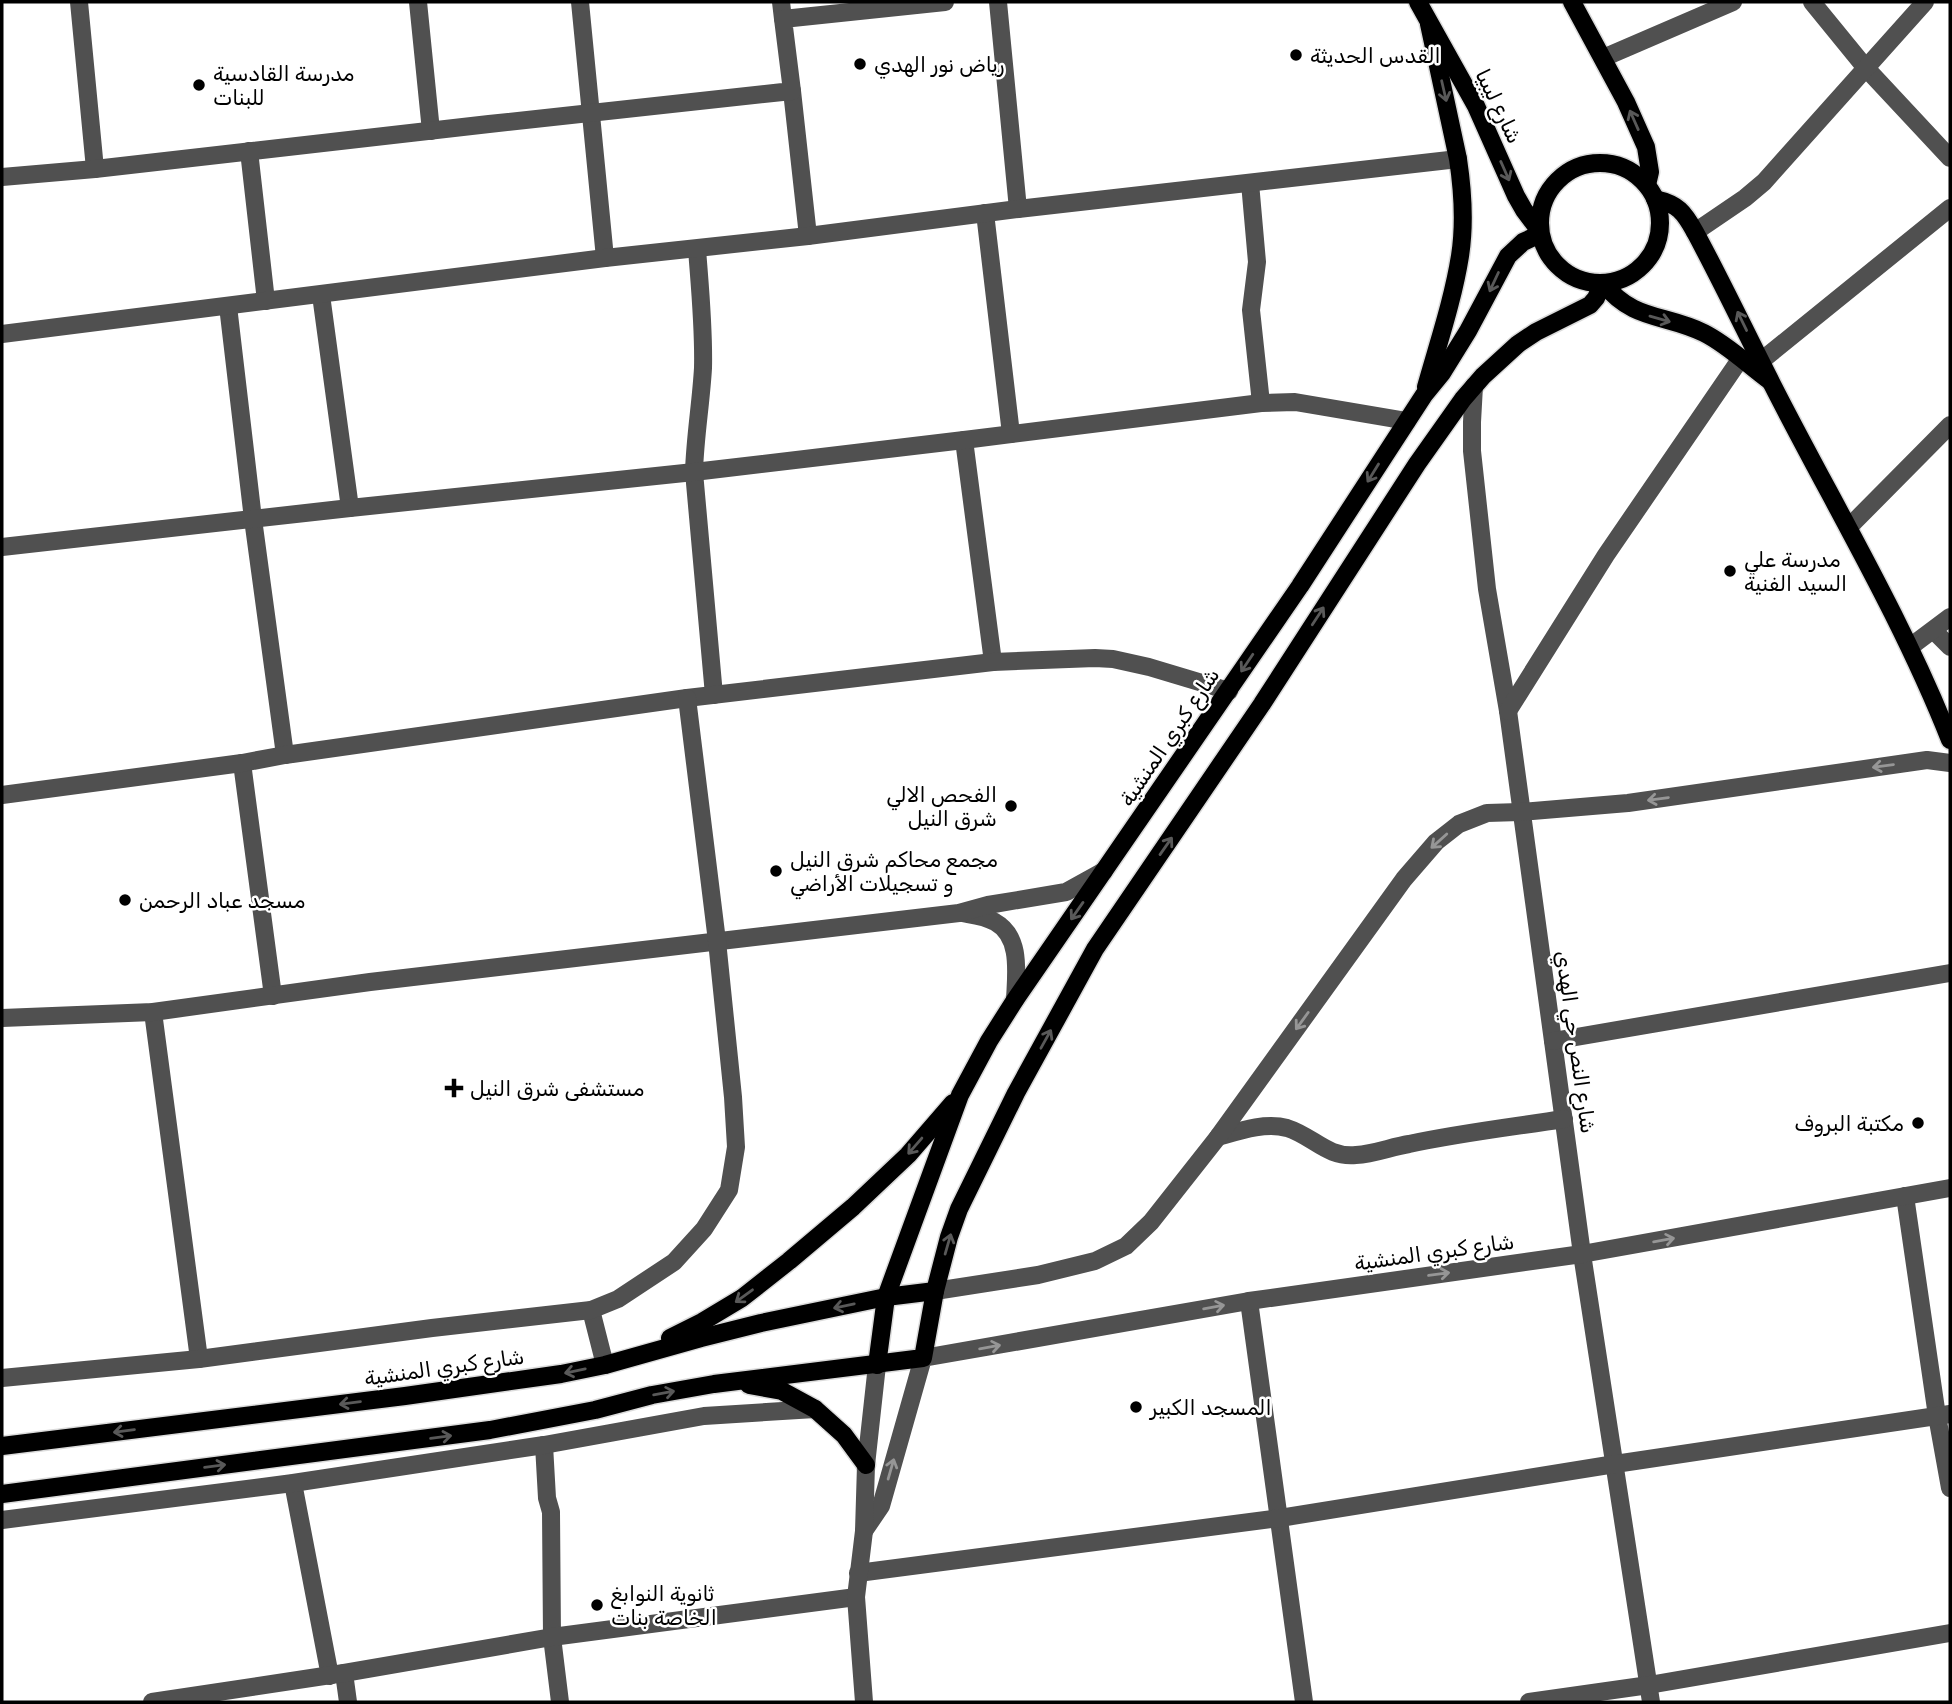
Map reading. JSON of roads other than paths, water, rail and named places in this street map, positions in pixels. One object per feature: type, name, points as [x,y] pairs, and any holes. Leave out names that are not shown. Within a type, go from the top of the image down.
[{"type":"main road","points":[[1572,2],[1626,102],[1646,147],[1651,192],[1660,217],[1659,236],[1652,254],[1640,269],[1623,279],[1603,284],[1582,281],[1567,274],[1554,263],[1545,250],[1540,232],[1540,213],[1545,196],[1555,182],[1569,171],[1585,165],[1602,163],[1619,166],[1634,174],[1651,192],[1681,210],[1695,232],[1771,383],[1914,653],[1950,740]]},
{"type":"main road","points":[[1424,10],[1458,159],[1463,208],[1457,276],[1424,395]]},
{"type":"main road","name":"شارع ليبيا","points":[[1424,10],[1472,97],[1516,196],[1540,232]]},
{"type":"main road","name":"شارع كبري المنشية","points":[[877,1365],[886,1297],[960,1095],[989,1041],[1300,586],[1424,395],[1442,373],[1508,256],[1523,242],[1540,232]]},
{"type":"main road","points":[[1603,284],[1631,309],[1700,331],[1723,344],[1771,383]]},
{"type":"main road","points":[[923,1359],[935,1291],[949,1237],[971,1183],[1016,1093],[1095,949],[1262,704],[1429,445],[1474,386],[1518,344],[1590,305],[1603,284]]},
{"type":"main road","points":[[1914,653],[1950,707]]},
{"type":"main road","points":[[632,1357],[702,1322],[752,1291],[853,1207],[908,1154],[960,1095]]},
{"type":"main road","name":"شارع كبري المنشية","points":[[2,1446],[561,1374],[605,1365],[761,1323],[886,1297],[935,1291]]},
{"type":"main road","name":"شارع كبري المنشية","points":[[2,1494],[490,1430],[714,1384],[923,1359]]},
{"type":"main road","points":[[714,1384],[751,1385],[782,1391],[815,1409],[844,1435],[866,1465]]},
{"type":"street","points":[[79,2],[95,169]]},
{"type":"street","points":[[418,2],[431,131]]},
{"type":"street","points":[[580,2],[605,258]]},
{"type":"street","points":[[808,236],[782,11],[945,2]]},
{"type":"street","points":[[998,2],[1018,209]]},
{"type":"street","points":[[1603,58],[1733,2]]},
{"type":"street","points":[[1812,2],[1865,67],[1950,158]]},
{"type":"street","points":[[1695,232],[1764,182],[1925,2]]},
{"type":"street","points":[[2,177],[95,169],[792,91]]},
{"type":"street","points":[[249,151],[266,301]]},
{"type":"street","points":[[2,334],[605,258],[1458,159]]},
{"type":"street","points":[[1250,183],[1257,262],[1251,310],[1261,403]]},
{"type":"street","points":[[1761,361],[1950,208]]},
{"type":"street","points":[[985,213],[1011,434]]},
{"type":"street","points":[[697,248],[703,340],[694,472],[714,695]]},
{"type":"street","points":[[321,295],[350,508]]},
{"type":"street","points":[[228,306],[285,755]]},
{"type":"street","points":[[1508,711],[1606,555],[1741,358]]},
{"type":"street","name":"شارع النص حي الهدي","points":[[1474,386],[1472,422],[1475,483],[1487,589],[1508,711],[1582,1254],[1650,1694]]},
{"type":"street","points":[[2,547],[694,472],[1261,403],[1295,402],[1407,421]]},
{"type":"street","points":[[1849,527],[1950,425]]},
{"type":"street","points":[[964,440],[992,662]]},
{"type":"street","points":[[1914,653],[1950,617]]},
{"type":"street","points":[[1934,631],[1950,647]]},
{"type":"street","points":[[2,795],[687,698],[992,662],[1113,659],[1228,691]]},
{"type":"street","points":[[2,1378],[199,1359],[591,1310],[618,1299],[674,1262],[704,1229],[729,1190],[736,1147],[717,941],[687,698]]},
{"type":"street","points":[[935,1291],[1038,1275],[1095,1261],[1126,1246],[1151,1222],[1218,1137],[1404,879],[1436,842],[1459,824],[1487,813],[1628,803],[1927,760],[1950,763]]},
{"type":"street","points":[[242,763],[273,996]]},
{"type":"street","points":[[2,1018],[153,1012],[370,982],[958,913],[988,905],[1066,892],[1104,871]]},
{"type":"street","points":[[958,913],[981,916],[996,922],[1006,931],[1015,952],[1015,1000]]},
{"type":"street","points":[[1553,1041],[1950,973]]},
{"type":"street","points":[[153,1012],[199,1359]]},
{"type":"street","points":[[1218,1137],[1264,1127],[1286,1128],[1340,1156],[1564,1119]]},
{"type":"street","name":"شارع كبري المنشية","points":[[923,1359],[1249,1301],[1582,1254],[1950,1188]]},
{"type":"street","points":[[1905,1196],[1944,1415],[1950,1488]]},
{"type":"street","points":[[1249,1301],[1304,1702]]},
{"type":"street","points":[[591,1310],[605,1365]]},
{"type":"street","points":[[864,1531],[881,1506],[923,1359]]},
{"type":"street","points":[[864,1702],[856,1597],[877,1365]]},
{"type":"street","points":[[2,1520],[293,1483],[544,1445],[704,1416],[815,1409]]},
{"type":"street","points":[[858,1573],[1280,1518],[1944,1415]]},
{"type":"street","points":[[544,1445],[547,1498],[551,1512],[552,1637],[560,1702]]},
{"type":"street","points":[[293,1483],[337,1675],[348,1702]]},
{"type":"street","points":[[152,1702],[337,1675],[552,1637],[856,1597]]},
{"type":"street","points":[[1529,1702],[1650,1694],[1950,1633]]},
{"type":"place","name":"القدس الحديثة","points":[[1296,55]]},
{"type":"place","name":"رياض نور الهدي","points":[[860,64]]},
{"type":"place","name":"مدرسة القادسية للبنات","points":[[199,85]]},
{"type":"place","name":"مدرسة علي السيد الفنية","points":[[1730,571]]},
{"type":"place","name":"الفحص الالي شرق النيل","points":[[1011,806]]},
{"type":"place","name":"مجمع محاكم شرق النيل و تسجيلات الأراضي","points":[[776,871]]},
{"type":"place","name":"مسجد عباد الرحمن","points":[[125,900]]},
{"type":"place","name":"مستشفى شرق النيل","points":[[454,1088]]},
{"type":"place","name":"مكتبة البروف","points":[[1918,1123]]},
{"type":"place","name":"المسجد الكبير","points":[[1136,1407]]},
{"type":"place","name":"ثانوية النوابغ الخاصة بنات","points":[[597,1605]]}]
